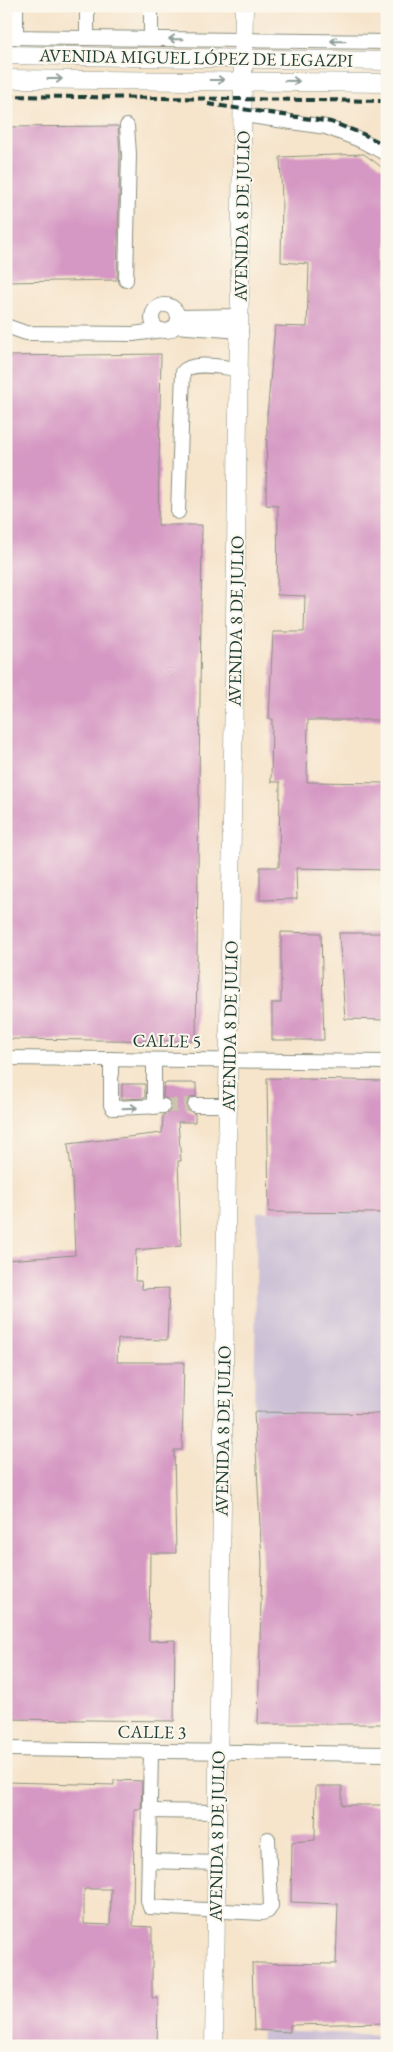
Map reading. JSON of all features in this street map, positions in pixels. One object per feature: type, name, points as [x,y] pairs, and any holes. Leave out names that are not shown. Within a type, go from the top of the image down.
[{"type":"main road","name":"AVENIDA 8 DE JULIO","points":[[214,2046],[241,324],[244,6]]},
{"type":"main road","name":"AVENIDA MIGUEL LÓPEZ DE LEGAZPI","points":[[6,55],[387,61]]},
{"type":"main road","name":"AVENIDA MIGUEL LÓPEZ DE LEGAZPI","points":[[6,79],[387,83]]},
{"type":"street","points":[[11,37],[16,6]]},
{"type":"street","points":[[87,6],[88,38]]},
{"type":"street","points":[[151,6],[151,38]]},
{"type":"street","name":"AVENIDA MIGUEL LÓPEZ DE LEGAZPI","points":[[11,37],[387,42]]},
{"type":"street","points":[[243,115],[326,126],[387,154]]},
{"type":"street","points":[[126,280],[129,154],[127,126]]},
{"type":"street","points":[[162,330],[154,324],[152,319],[154,310],[164,305],[174,308],[177,322]]},
{"type":"street","points":[[6,326],[26,333],[133,334],[167,331],[177,322],[241,324]]},
{"type":"street","points":[[178,512],[183,372],[187,368],[196,366],[239,369]]},
{"type":"street","name":"CALLE 5","points":[[6,1058],[387,1062]]},
{"type":"street","points":[[111,1059],[112,1106],[115,1108],[159,1106],[154,1060]]},
{"type":"street","points":[[195,1106],[229,1105]]},
{"type":"street","name":"CALLE 3","points":[[6,1749],[387,1754]]},
{"type":"street","points":[[151,1750],[148,1900],[150,1907],[262,1913],[270,1909],[268,1839]]},
{"type":"street","points":[[150,1811],[217,1812]]},
{"type":"street","points":[[149,1862],[216,1863]]},
{"type":"shaded area","points":[[257,1212],[387,1213],[387,1414],[254,1412]]},
{"type":"shaded area","points":[[262,2031],[387,2035],[387,2046],[261,2046]]},
{"type":"building","points":[[118,126],[120,154],[117,280],[6,282],[6,127]]},
{"type":"building","points":[[364,154],[387,171],[387,720],[308,720],[307,782],[387,783],[387,870],[296,868],[297,899],[260,900],[260,867],[279,867],[280,782],[271,782],[272,719],[269,719],[273,632],[304,632],[305,596],[277,595],[278,506],[266,505],[267,416],[275,326],[307,327],[309,264],[281,262],[282,199],[280,157]]},
{"type":"building","points":[[161,354],[158,525],[202,525],[196,1041],[6,1039],[6,356]]},
{"type":"building","points":[[281,932],[321,933],[324,1040],[272,1040],[272,1003],[281,1003]]},
{"type":"building","points":[[339,933],[387,933],[387,1020],[345,1019]]},
{"type":"building","points":[[267,1078],[387,1081],[387,1213],[269,1212]]},
{"type":"building","points":[[164,1083],[196,1083],[196,1096],[190,1098],[186,1105],[188,1110],[195,1114],[195,1122],[178,1122],[181,1161],[178,1161],[181,1246],[136,1250],[135,1281],[141,1281],[142,1289],[169,1288],[167,1340],[118,1339],[117,1362],[184,1362],[182,1450],[174,1450],[176,1553],[150,1553],[149,1641],[175,1640],[174,1721],[6,1719],[6,1260],[75,1255],[72,1176],[68,1144],[162,1133],[163,1115],[168,1113],[172,1106],[170,1101],[163,1097]]},
{"type":"building","points":[[122,1084],[145,1084],[145,1098],[122,1099]]},
{"type":"building","points":[[254,1412],[387,1414],[387,1724],[258,1724],[262,1562]]},
{"type":"building","points":[[114,1780],[142,1781],[141,1809],[134,1809],[133,1926],[152,1927],[152,1998],[158,1998],[157,2046],[6,2046],[6,1782],[114,1785]],"holes":[[[84,1889],[111,1889],[110,1925],[84,1924]]]},
{"type":"building","points":[[316,1786],[342,1786],[342,1805],[387,1805],[387,2023],[290,2025],[290,2032],[254,2030],[252,1963],[336,1964],[338,1904],[291,1902],[292,1842],[315,1840]]},
{"type":"tunnel","points":[[163,1106],[195,1105]]},
{"type":"railway","points":[[6,96],[387,101]]},
{"type":"railway","points":[[208,104],[331,122],[363,134],[387,146]]}]
